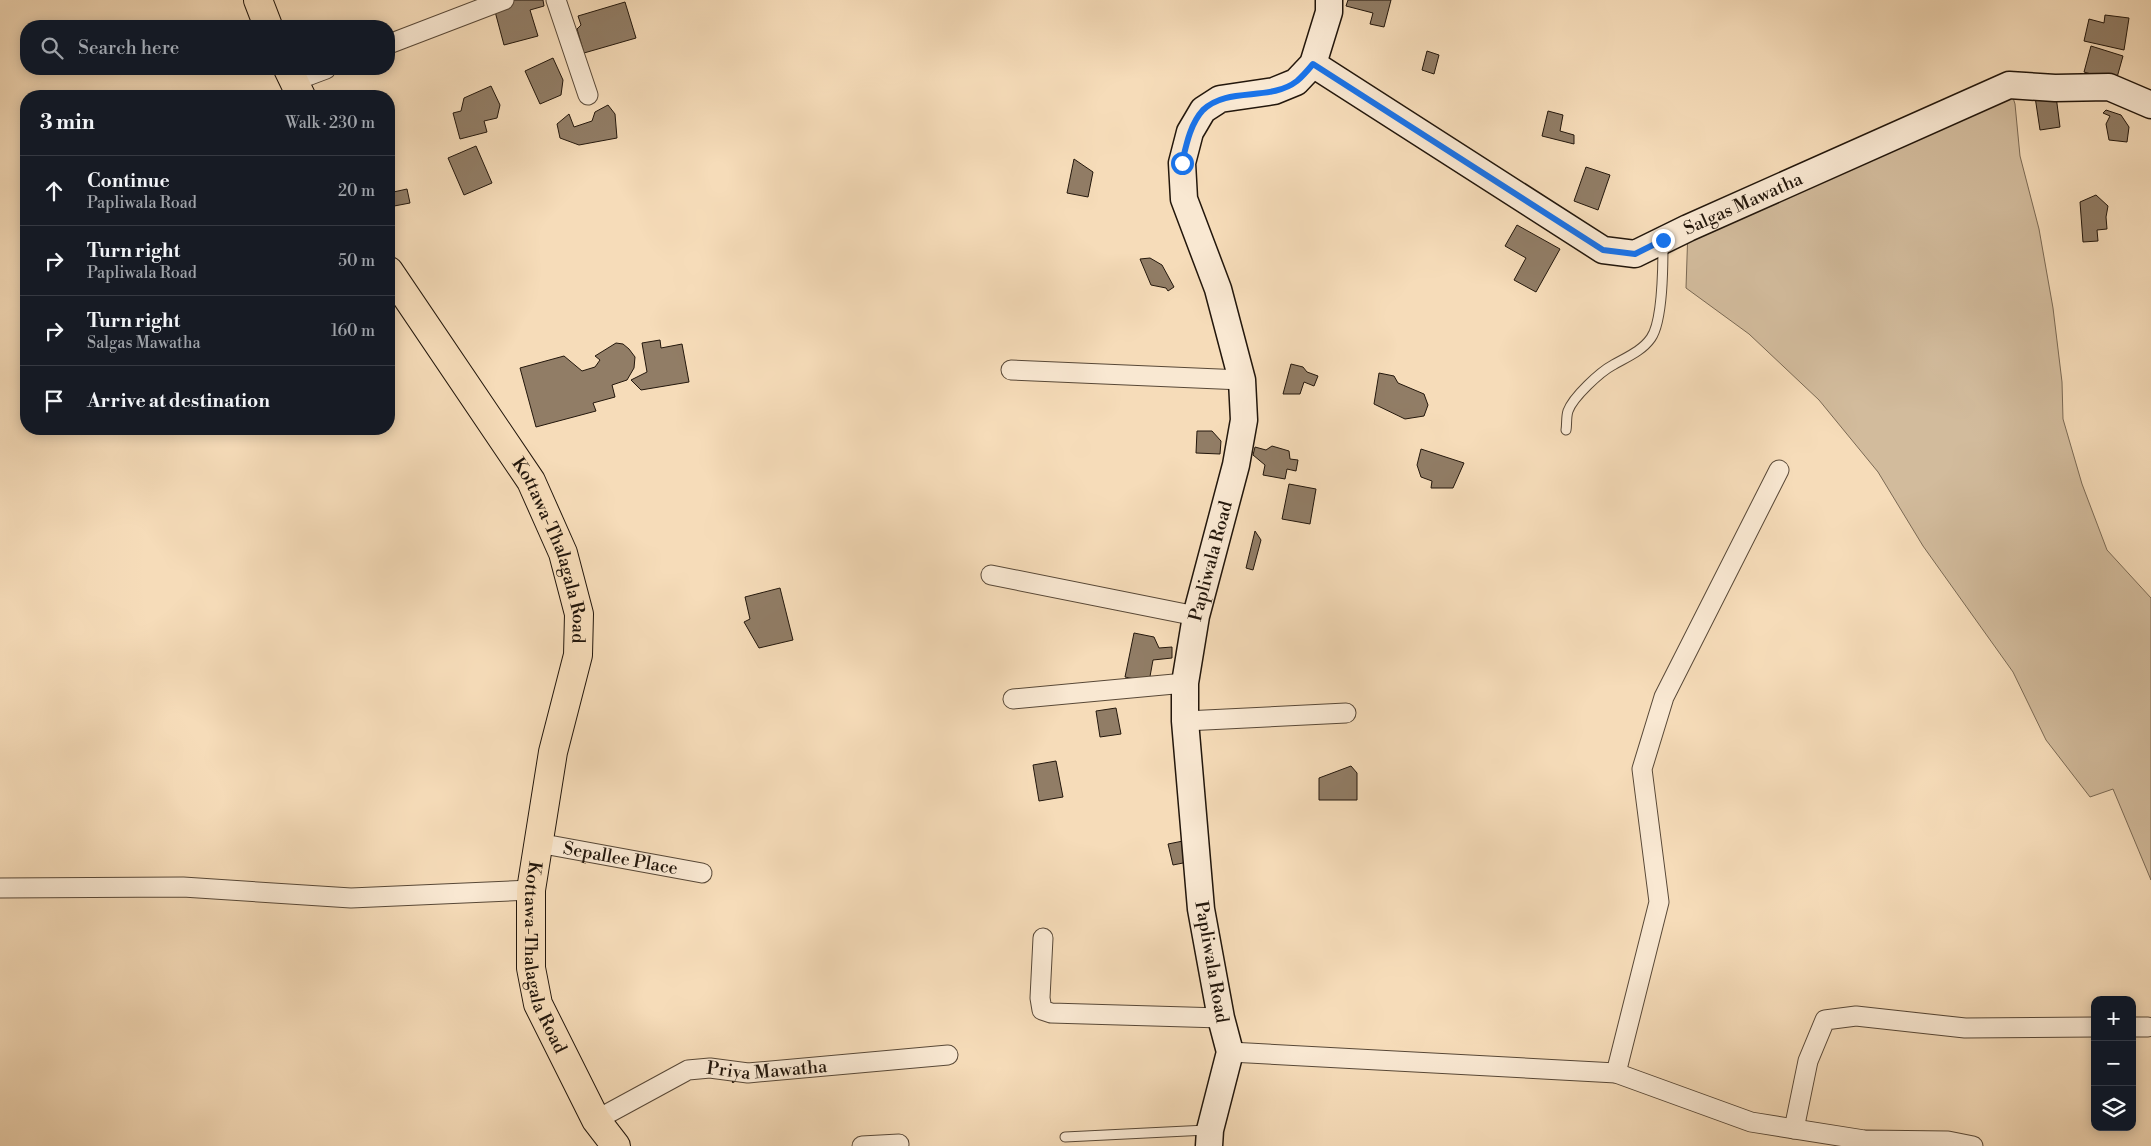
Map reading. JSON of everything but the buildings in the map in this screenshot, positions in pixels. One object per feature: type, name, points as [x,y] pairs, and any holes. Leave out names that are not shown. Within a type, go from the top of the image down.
[{"type":"main road","points":[[258,0],[266,20]]},
{"type":"main road","name":"Kottawa-Thalagala Road","points":[[395,280],[531,481],[563,553],[578,614],[578,655],[553,752],[531,890],[531,968],[538,1004],[596,1120],[616,1146]]},
{"type":"street","points":[[395,42],[504,0]]},
{"type":"street","points":[[556,0],[588,95]]},
{"type":"street","points":[[1313,64],[1329,12],[1329,0]]},
{"type":"street","name":"Salgas Mawatha","points":[[1313,64],[1603,250],[1635,254],[2009,85],[2055,88],[2109,87],[2151,105]]},
{"type":"street","name":"Papliwala Road","points":[[1210,1138],[1230,1052],[1221,1018],[1201,909],[1186,721],[1185,683],[1196,616],[1236,465],[1244,420],[1242,380],[1218,288],[1184,198],[1182,163],[1190,132],[1203,110],[1220,99],[1274,91],[1296,82],[1313,64]]},
{"type":"street","points":[[294,82],[311,75]]},
{"type":"street","points":[[1011,370],[1242,380]]},
{"type":"street","points":[[1616,1073],[1659,902],[1642,770],[1664,697],[1779,470]]},
{"type":"street","points":[[991,575],[1196,616]]},
{"type":"street","points":[[1013,699],[1185,683]]},
{"type":"street","points":[[1186,721],[1346,713]]},
{"type":"street","name":"Sepallee Place","points":[[538,844],[702,873]]},
{"type":"street","points":[[0,888],[183,887],[351,898],[531,890]]},
{"type":"street","points":[[1042,938],[1040,998],[1042,1010],[1051,1013],[1221,1018]]},
{"type":"street","points":[[1794,1129],[1808,1061],[1825,1020],[1856,1016],[1966,1028],[2091,1027]]},
{"type":"street","points":[[1230,1052],[1616,1073],[1751,1122],[1864,1140],[1948,1141],[1973,1146]]},
{"type":"street","name":"Priya Mawatha","points":[[596,1120],[688,1070],[710,1068],[748,1073],[948,1055]]},
{"type":"street","points":[[862,1146],[899,1144]]},
{"type":"lane","points":[[1566,430],[1568,410],[1588,384],[1611,366],[1637,352],[1652,337],[1658,321],[1663,269],[1663,240]]},
{"type":"lane","points":[[1065,1137],[1210,1138]]},
{"type":"shaded area","points":[[2009,85],[2015,104],[2020,156],[2039,229],[2053,308],[2062,382],[2063,419],[2082,484],[2107,550],[2151,598],[2151,880],[2113,789],[2090,797],[2046,740],[2013,672],[1923,546],[1878,472],[1819,400],[1749,334],[1686,288],[1688,228]]},
{"type":"route","points":[[1182,163],[1190,132],[1203,110],[1220,99],[1274,91],[1296,82],[1313,64],[1603,250],[1635,254],[1663,240]]}]
